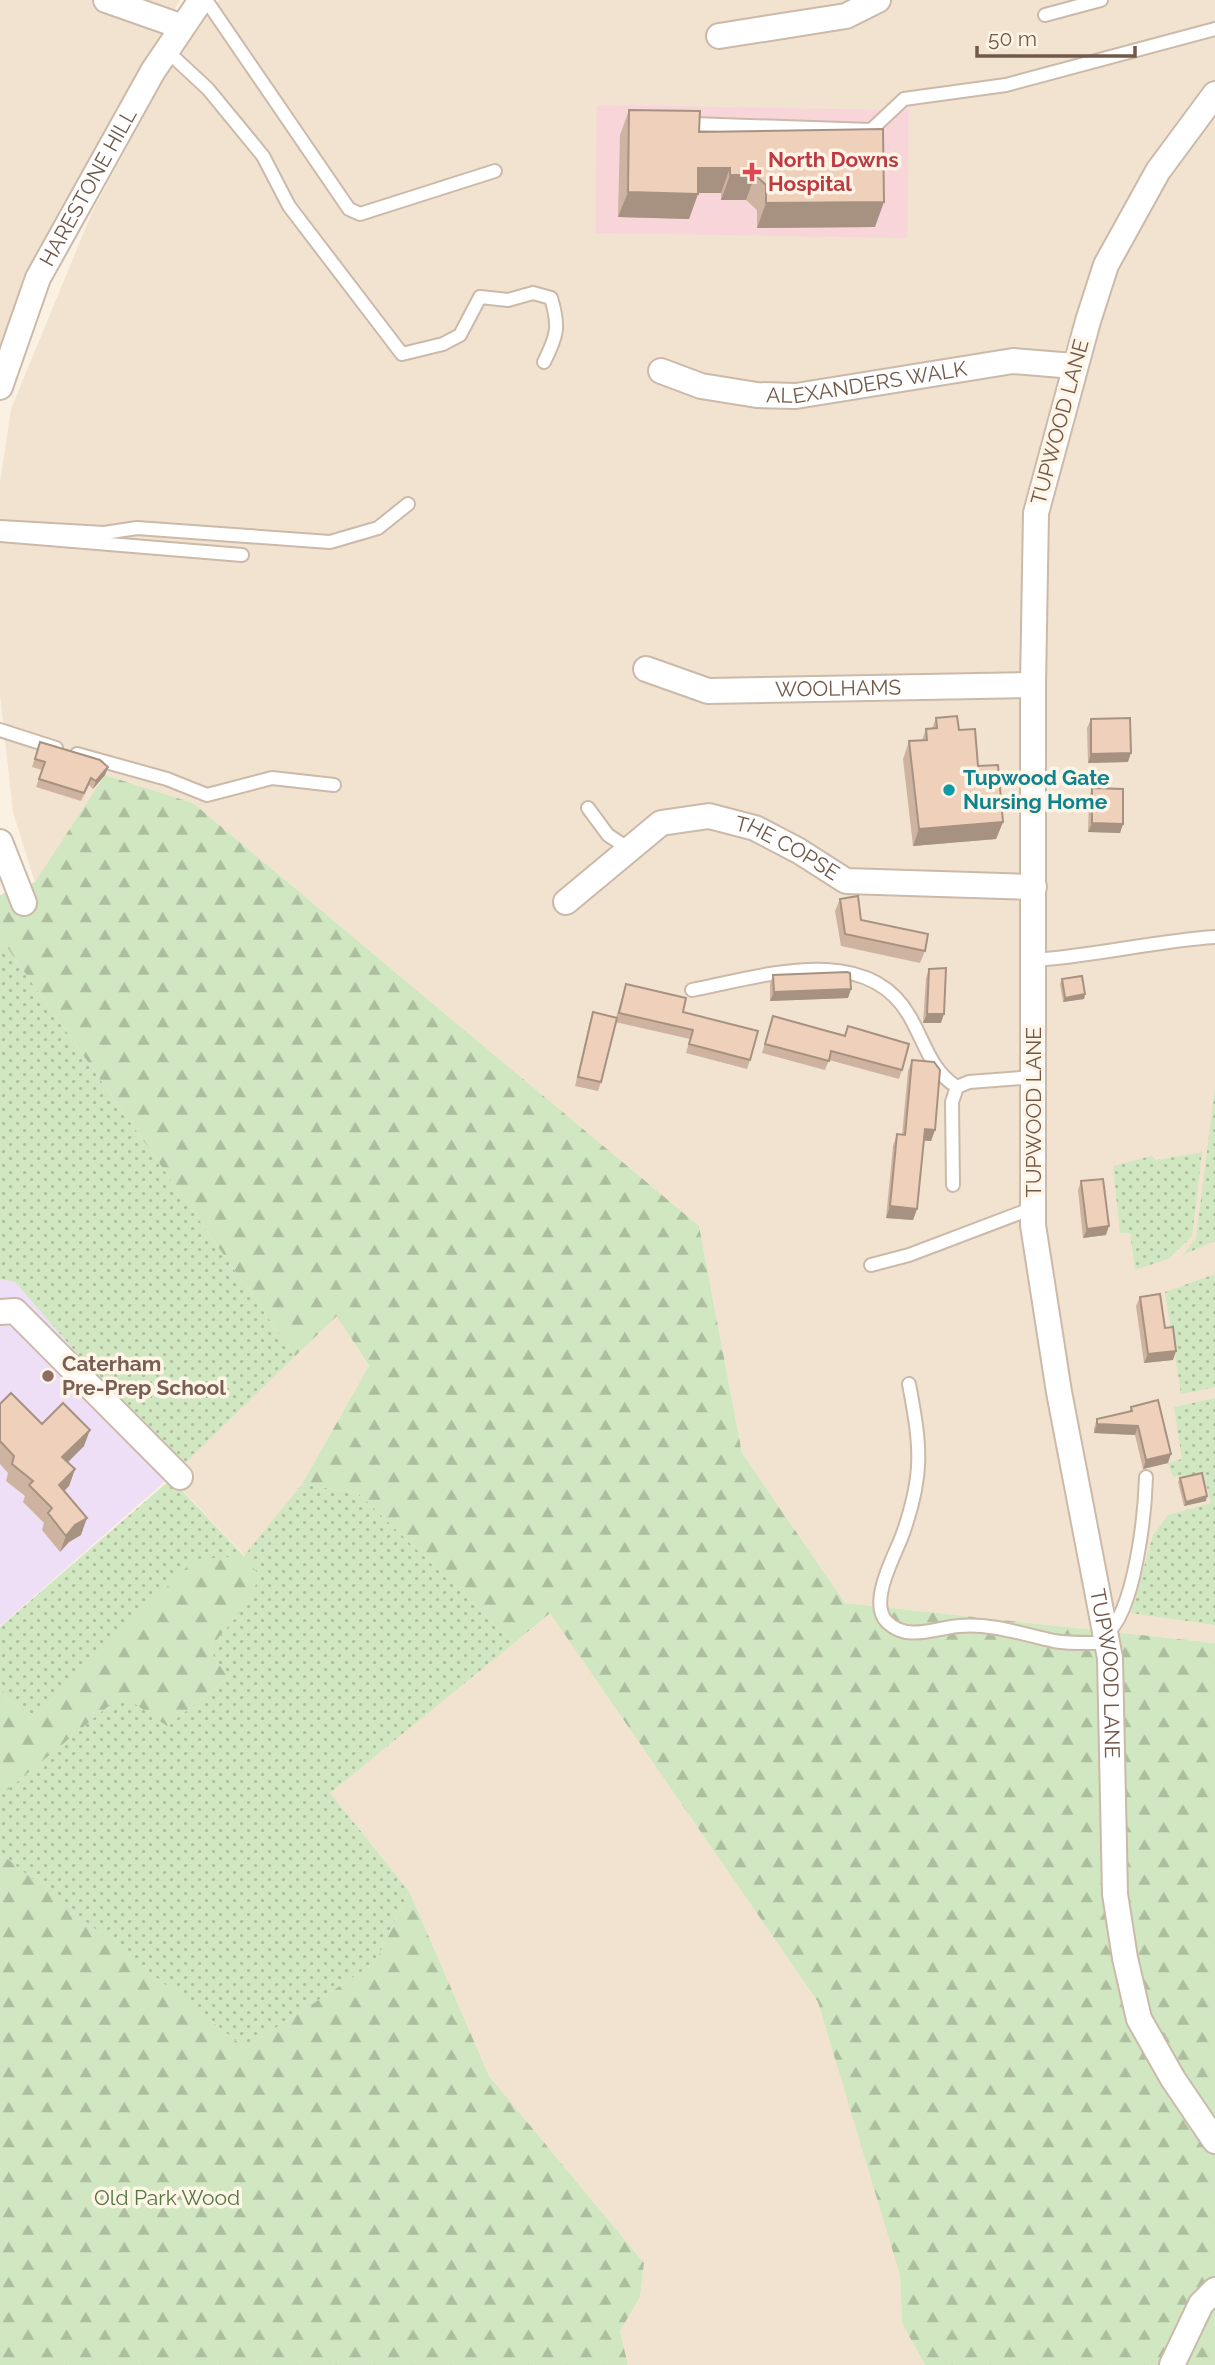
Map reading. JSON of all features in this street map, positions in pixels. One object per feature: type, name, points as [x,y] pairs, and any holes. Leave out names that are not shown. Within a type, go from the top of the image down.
[{"type":"street","points":[[106,0],[180,26]]},
{"type":"street","name":"HARESTONE HILL","points":[[0,387],[38,278],[180,26],[201,0]]},
{"type":"street","points":[[719,36],[846,16],[878,0]]},
{"type":"street","name":"TUPWOOD LANE","points":[[1215,94],[1158,171],[1106,265],[1074,366],[1036,513],[1033,685],[1033,1208],[1059,1392],[1106,1639],[1115,1895],[1131,1991],[1139,2019],[1173,2079],[1215,2141]]},
{"type":"street","name":"ALEXANDERS WALK","points":[[662,371],[701,386],[757,395],[796,396],[1013,361],[1074,366]]},
{"type":"street","name":"WOOLHAMS","points":[[646,668],[708,691],[1033,685]]},
{"type":"street","name":"THE COPSE","points":[[566,902],[661,823],[709,816],[755,828],[799,851],[846,881],[1034,887]]},
{"type":"street","points":[[0,842],[24,903]]},
{"type":"street","points":[[0,1312],[15,1311],[180,1477]]},
{"type":"street","points":[[1172,2365],[1201,2304],[1215,2290]]},
{"type":"lane","points":[[206,0],[349,209],[360,214],[495,171]]},
{"type":"lane","points":[[1045,15],[1101,0]]},
{"type":"lane","points":[[692,124],[871,130],[904,99],[1006,85],[1215,29]]},
{"type":"lane","points":[[166,50],[208,89],[263,156],[289,206],[390,342],[402,354],[443,344],[460,335],[480,297],[508,300],[533,293],[551,298],[557,317],[557,337],[544,362]]},
{"type":"lane","points":[[0,527],[104,533],[137,528],[330,542],[378,528],[408,505]]},
{"type":"lane","points":[[0,535],[242,555]]},
{"type":"lane","points":[[0,730],[167,779],[207,795],[272,778],[334,785]]},
{"type":"lane","points":[[588,808],[608,835],[629,849]]},
{"type":"lane","points":[[1034,960],[1103,954],[1155,942],[1215,937]]},
{"type":"lane","points":[[692,990],[817,969],[865,975],[889,988],[909,1015],[942,1077],[957,1087]]},
{"type":"lane","points":[[953,1185],[952,1102],[957,1087],[969,1082],[1034,1077]]},
{"type":"lane","points":[[871,1265],[909,1255],[1033,1208]]},
{"type":"lane","points":[[909,1384],[921,1444],[919,1473],[910,1513],[881,1589],[881,1609],[886,1621],[911,1633],[958,1626],[993,1627],[1057,1641],[1106,1639],[1123,1608],[1142,1537],[1146,1477]]},
{"type":"shaded area","points":[[0,0],[180,0],[54,229],[0,370]]},
{"type":"shaded area","points":[[219,0],[1215,0],[1215,1643],[845,1603],[742,1453],[699,1226],[193,803],[105,775],[35,883],[13,812],[0,695],[0,483],[11,409],[93,210],[193,26]]},
{"type":"shaded area","name":"North Downs Hospital","points":[[597,105],[909,110],[907,238],[595,233]]},
{"type":"shaded area","name":"Caterham Pre-Prep School","points":[[0,1279],[15,1282],[178,1470],[0,1626]]},
{"type":"shaded area","points":[[337,1315],[369,1367],[302,1484],[245,1556],[170,1477]]},
{"type":"shaded area","points":[[550,1612],[818,2002],[870,2164],[900,2275],[902,2323],[925,2365],[628,2365],[620,2331],[640,2297],[644,2263],[489,2076],[409,1891],[330,1793]]},
{"type":"green space","points":[[105,775],[193,803],[699,1226],[742,1453],[845,1603],[1215,1643],[1215,2365],[925,2365],[902,2323],[900,2275],[818,2002],[550,1613],[514,1643],[358,1493],[302,1484],[369,1366],[337,1316],[295,1356],[4,943],[0,946],[0,895],[35,882]]},
{"type":"green space","points":[[4,943],[295,1356],[178,1470],[15,1282],[0,1279],[0,946]]},
{"type":"green space","points":[[1215,1088],[1215,1241],[1183,1255],[1196,1238]]},
{"type":"green space","points":[[1202,1152],[1192,1236],[1168,1259],[1135,1270],[1130,1233],[1120,1233],[1113,1166],[1151,1156],[1157,1160]]},
{"type":"green space","points":[[1215,1274],[1215,1387],[1181,1394],[1165,1292]]},
{"type":"green space","points":[[1215,1398],[1215,1625],[1131,1613],[1153,1535],[1168,1515],[1211,1503],[1203,1473],[1173,1477],[1168,1463],[1182,1459],[1174,1407]]},
{"type":"green space","points":[[171,1479],[244,1556],[302,1484],[358,1493],[514,1643],[330,1793],[409,1891],[375,1963],[245,2048],[0,1854],[0,1796],[122,1694],[167,1726],[228,1678],[209,1649],[253,1597],[195,1560],[35,1717],[7,1699],[0,1683],[0,1627]]},
{"type":"green space","points":[[245,1556],[258,1574],[253,1597],[209,1649],[228,1678],[167,1726],[122,1695],[0,1796],[0,1683],[7,1699],[35,1717],[195,1559]]},
{"type":"green space","name":"Old Park Wood","points":[[0,1853],[245,2048],[375,1963],[409,1891],[489,2076],[644,2263],[640,2297],[620,2331],[628,2365],[0,2365]]},
{"type":"building","points":[[629,110],[700,111],[699,132],[883,129],[884,202],[766,203],[766,185],[755,175],[730,175],[730,168],[698,168],[698,194],[628,192]]},
{"type":"building","name":"Tupwood Gate Nursing Home","points":[[957,716],[959,730],[975,729],[978,766],[998,765],[1003,822],[919,829],[909,741],[927,740],[926,729],[937,728],[936,718]]},
{"type":"building","points":[[1130,718],[1131,753],[1091,754],[1091,719]]},
{"type":"building","points":[[40,742],[100,760],[108,767],[96,781],[91,778],[84,793],[39,779],[45,762],[35,759]]},
{"type":"building","points":[[1092,788],[1123,789],[1123,824],[1092,823]]},
{"type":"building","points":[[858,896],[861,920],[928,934],[925,951],[845,934],[840,899]]},
{"type":"building","points":[[946,968],[944,1014],[927,1014],[929,969]]},
{"type":"building","points":[[850,973],[851,989],[774,992],[773,975]]},
{"type":"building","points":[[1082,976],[1085,994],[1065,998],[1062,979]]},
{"type":"building","points":[[626,984],[686,998],[683,1012],[758,1031],[750,1060],[689,1044],[693,1030],[619,1013]]},
{"type":"building","points":[[593,1012],[617,1018],[601,1082],[578,1077]]},
{"type":"building","points":[[773,1016],[845,1036],[848,1026],[909,1044],[902,1070],[831,1051],[829,1061],[765,1044]]},
{"type":"building","points":[[912,1060],[934,1062],[940,1070],[935,1130],[925,1129],[917,1209],[890,1206],[897,1134],[905,1135]]},
{"type":"building","points":[[1103,1179],[1109,1226],[1087,1229],[1081,1181]]},
{"type":"building","points":[[1160,1294],[1165,1328],[1173,1327],[1176,1351],[1148,1354],[1140,1297]]},
{"type":"building","points":[[11,1393],[42,1424],[63,1403],[90,1430],[62,1457],[75,1469],[59,1485],[87,1518],[75,1525],[66,1536],[48,1513],[52,1508],[29,1485],[33,1481],[12,1464],[14,1456],[0,1441],[0,1404]]},
{"type":"building","points":[[1158,1400],[1171,1454],[1146,1460],[1138,1426],[1097,1424],[1097,1419],[1132,1411],[1131,1407]]},
{"type":"building","points":[[1202,1473],[1207,1496],[1186,1502],[1180,1478]]},
{"type":"place","name":"North Downs Hospital","points":[[752,172]]},
{"type":"place","name":"Tupwood Gate Nursing Home","points":[[949,790]]},
{"type":"place","name":"Caterham Pre-Prep School","points":[[48,1376]]}]
